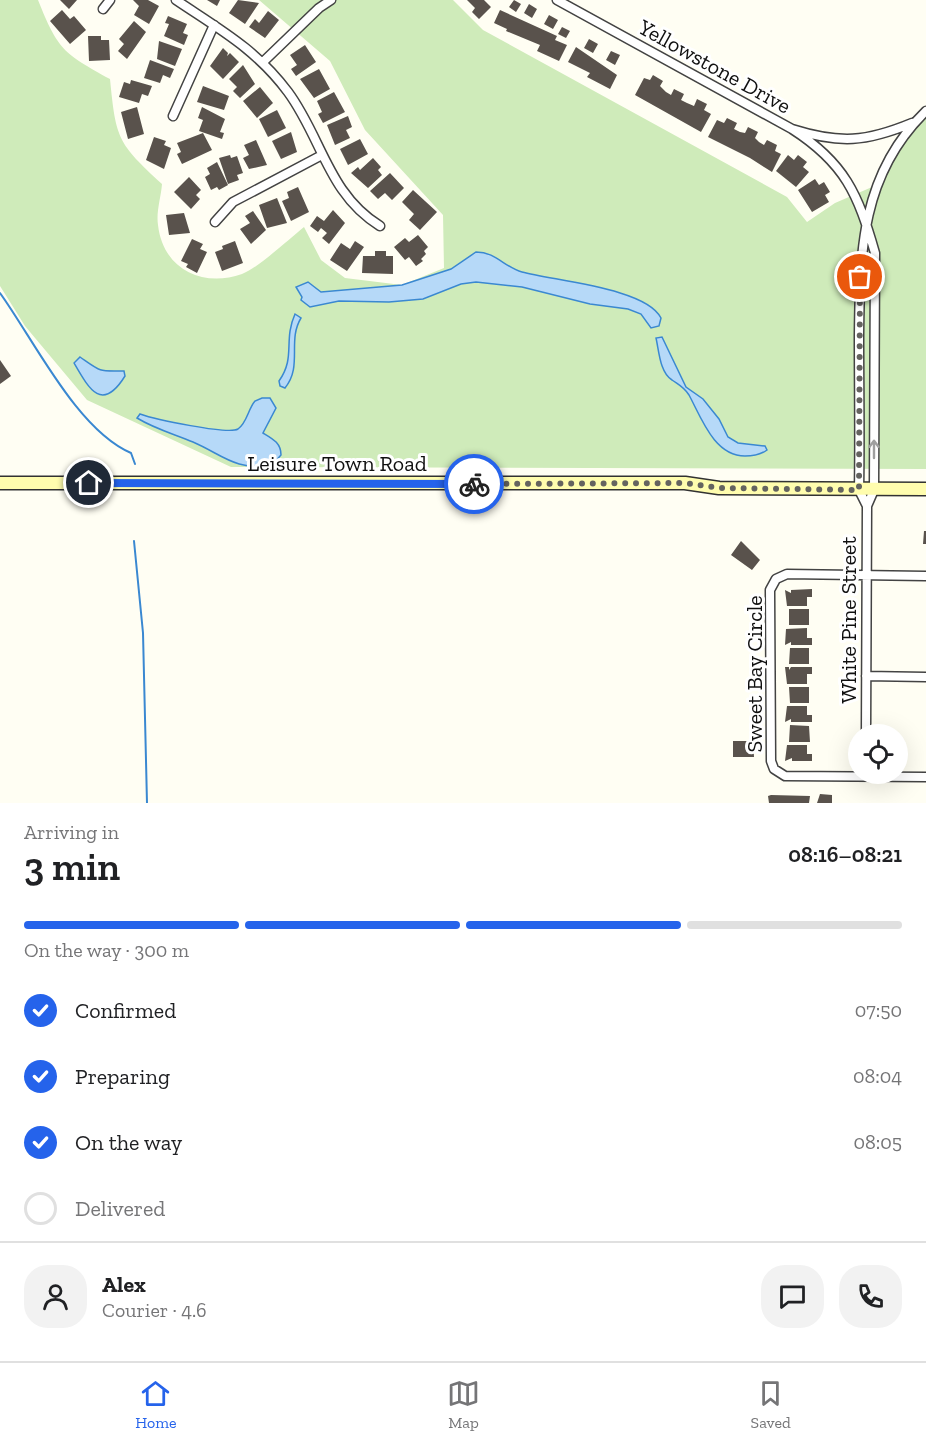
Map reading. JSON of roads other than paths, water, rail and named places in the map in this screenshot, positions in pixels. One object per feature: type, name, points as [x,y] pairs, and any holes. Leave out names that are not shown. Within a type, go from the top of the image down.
[{"type":"main road","name":"Leisure Town Road","points":[[0,483],[685,483],[719,488],[926,489]]},
{"type":"street","points":[[103,9],[110,0]]},
{"type":"street","points":[[176,0],[236,38],[263,62],[289,93],[307,122],[322,155],[349,201],[380,226]]},
{"type":"street","points":[[263,62],[319,8],[331,0]]},
{"type":"street","name":"Yellowstone Drive","points":[[557,0],[792,129],[819,146],[838,166],[854,192],[868,226],[875,253],[874,490]]},
{"type":"street","points":[[173,116],[214,25]]},
{"type":"street","points":[[867,506],[859,490],[860,254],[868,226],[870,206],[884,168],[914,122],[926,111]]},
{"type":"street","name":"Yellowstone Drive","points":[[792,129],[823,139],[849,141],[882,135],[914,122]]},
{"type":"street","points":[[215,222],[233,202],[322,155]]},
{"type":"street","points":[[867,506],[874,490]]},
{"type":"street","name":"White Pine Street","points":[[866,724],[867,506]]},
{"type":"street","name":"Sweet Bay Circle","points":[[848,775],[785,776],[772,765],[770,590],[773,582],[783,574],[867,576]]},
{"type":"street","points":[[867,576],[926,576]]},
{"type":"street","points":[[866,676],[926,677]]},
{"type":"street","points":[[908,776],[926,777]]},
{"type":"water","points":[[476,252],[489,254],[522,272],[598,287],[638,299],[652,308],[661,318],[659,326],[651,328],[641,314],[628,309],[590,304],[522,287],[476,282],[461,284],[423,299],[389,302],[339,301],[310,307],[301,300],[302,297],[296,287],[308,282],[321,292],[402,285],[451,269]]},
{"type":"water","points":[[295,314],[301,318],[295,336],[293,371],[285,388],[280,386],[279,381],[287,364],[290,332]]},
{"type":"water","points":[[662,337],[686,387],[703,399],[719,419],[728,437],[738,443],[765,446],[767,450],[756,455],[745,456],[725,450],[717,442],[704,424],[687,392],[665,372],[656,338]]},
{"type":"water","points":[[80,357],[101,370],[124,371],[125,376],[109,393],[103,395],[96,393],[74,363]]},
{"type":"water","points":[[270,398],[276,408],[263,433],[280,447],[281,455],[272,465],[248,466],[230,461],[137,418],[140,414],[190,426],[220,430],[238,429],[255,401]]},
{"type":"waterway","points":[[0,293],[75,405],[111,441],[131,453],[135,464]]},
{"type":"waterway","points":[[134,541],[143,633],[147,803]]}]
